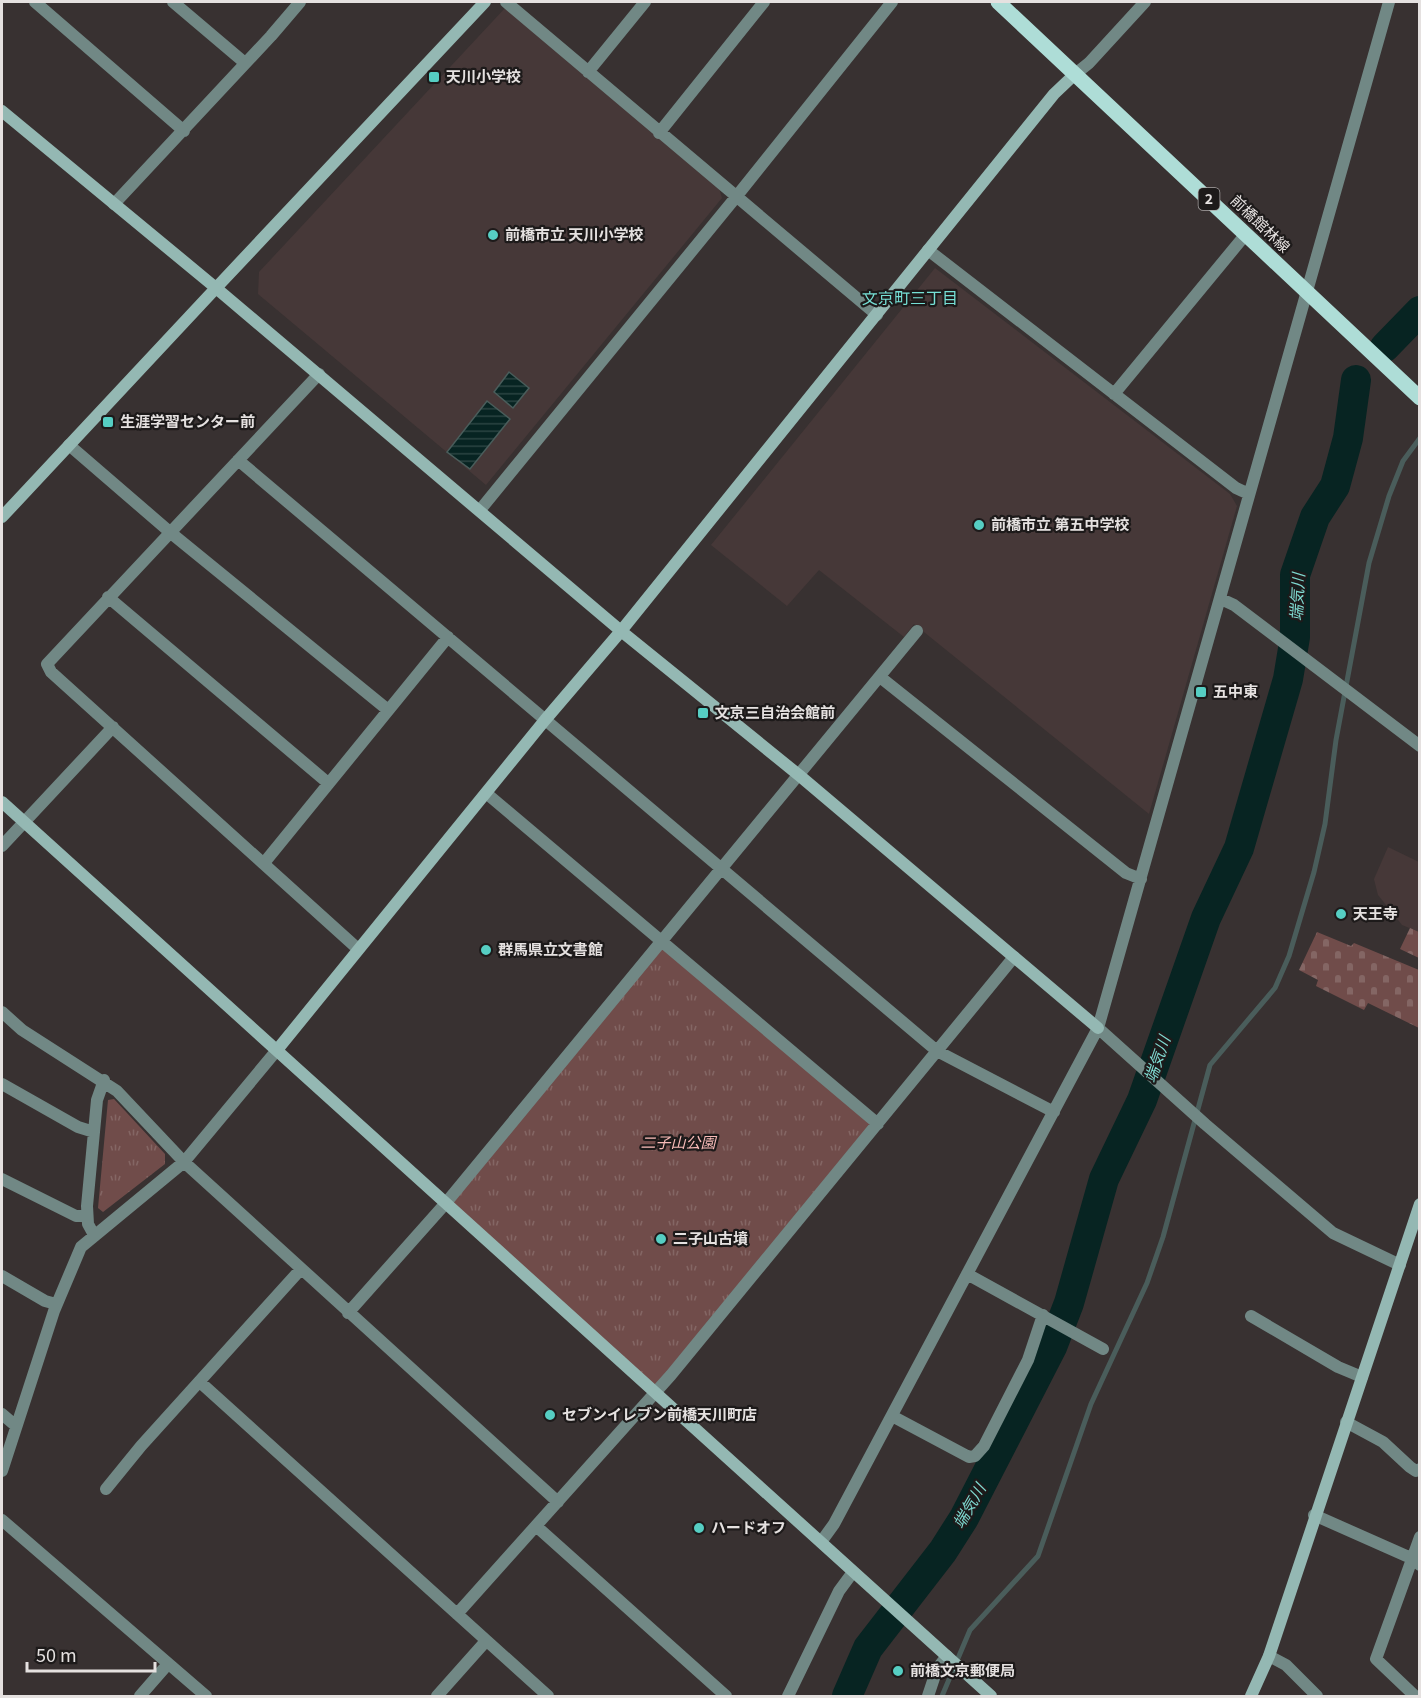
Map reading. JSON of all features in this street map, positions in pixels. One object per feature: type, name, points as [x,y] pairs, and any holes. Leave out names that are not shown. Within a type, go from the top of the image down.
[{"type":"main road","name":"前橋館林線","points":[[998,2],[1419,398]]},
{"type":"street","points":[[35,2],[184,130]]},
{"type":"street","points":[[173,2],[245,63]]},
{"type":"street","points":[[114,204],[300,2]]},
{"type":"street","points":[[2,517],[485,2]]},
{"type":"street","points":[[506,2],[877,315]]},
{"type":"street","points":[[588,72],[645,2]]},
{"type":"street","points":[[659,133],[765,2]]},
{"type":"street","points":[[480,510],[892,2]]},
{"type":"street","points":[[2,1471],[56,1304],[77,1253],[94,1235],[184,1162],[545,720],[621,631],[1054,94],[1089,63],[1146,2]]},
{"type":"street","points":[[822,1542],[892,1416],[1098,1028],[1389,2]]},
{"type":"street","points":[[2,111],[319,374],[621,631],[800,776],[1098,1028],[1205,1124],[1333,1233],[1400,1265]]},
{"type":"street","points":[[1114,394],[1246,234]]},
{"type":"street","points":[[928,250],[1236,488],[1249,494]]},
{"type":"street","points":[[319,374],[47,664],[51,672],[358,949]]},
{"type":"street","points":[[69,445],[171,533],[388,710]]},
{"type":"street","points":[[238,460],[937,1051],[1054,1112]]},
{"type":"street","points":[[108,597],[328,783]]},
{"type":"street","points":[[1221,599],[1234,605],[1419,746]]},
{"type":"street","points":[[348,1313],[445,1204],[720,867],[800,776],[918,631]]},
{"type":"street","points":[[264,863],[448,638]]},
{"type":"street","points":[[880,677],[1126,873],[1141,879]]},
{"type":"street","points":[[2,846],[112,727]]},
{"type":"street","points":[[486,793],[878,1124]]},
{"type":"street","points":[[2,802],[991,1696]]},
{"type":"street","points":[[457,1614],[656,1393],[1014,957]]},
{"type":"street","points":[[2,1012],[22,1030],[104,1080],[184,1162],[558,1502]]},
{"type":"street","points":[[94,1235],[86,1216],[97,1100],[104,1080]]},
{"type":"street","points":[[2,1084],[78,1127],[94,1132]]},
{"type":"street","points":[[2,1179],[76,1216],[86,1216]]},
{"type":"street","points":[[1251,1696],[1269,1656],[1419,1204]]},
{"type":"street","points":[[106,1489],[141,1446],[201,1383],[301,1269]]},
{"type":"street","points":[[967,1274],[1103,1349]]},
{"type":"street","points":[[2,1276],[45,1301],[56,1304]]},
{"type":"street","points":[[892,1416],[969,1457],[975,1456],[984,1446],[1028,1360],[1043,1314]]},
{"type":"street","points":[[1251,1316],[1338,1367],[1362,1377]]},
{"type":"street","points":[[201,1383],[548,1696]]},
{"type":"street","points":[[2,1414],[15,1426]]},
{"type":"street","points":[[1346,1422],[1370,1433],[1410,1467],[1416,1471],[1419,1469]]},
{"type":"street","points":[[1314,1515],[1415,1562]]},
{"type":"street","points":[[2,1520],[167,1665],[206,1696]]},
{"type":"street","points":[[536,1526],[726,1696]]},
{"type":"street","points":[[1415,1696],[1376,1659],[1415,1562],[1419,1538]]},
{"type":"street","points":[[788,1696],[839,1591],[853,1572]]},
{"type":"street","points":[[437,1696],[486,1641]]},
{"type":"street","points":[[927,1696],[938,1669],[947,1656]]},
{"type":"street","points":[[1269,1656],[1286,1665],[1317,1696]]},
{"type":"street","points":[[140,1696],[167,1665]]},
{"type":"shaded area","name":"前橋市立 天川小学校","points":[[506,7],[719,188],[722,198],[486,485],[258,294],[259,272]]},
{"type":"shaded area","name":"前橋市立 第五中学校","points":[[935,268],[1230,494],[1237,506],[1149,814],[914,624],[904,637],[819,570],[787,606],[711,545]]},
{"type":"shaded area","points":[[1388,847],[1419,862],[1419,932],[1402,925],[1378,895],[1374,879]]},
{"type":"green space","points":[[1410,928],[1419,932],[1419,958],[1400,949]]},
{"type":"green space","points":[[1317,932],[1351,946],[1354,943],[1419,970],[1419,1028],[1368,1003],[1364,1010],[1316,986],[1318,980],[1299,970]]},
{"type":"green space","name":"二子山公園","points":[[660,940],[878,1124],[655,1393],[445,1204]]},
{"type":"green space","points":[[114,1099],[165,1154],[165,1164],[103,1212],[98,1208],[108,1100]]},
{"type":"water","points":[[509,372],[529,388],[513,408],[494,392]]},
{"type":"water","points":[[487,401],[510,419],[470,469],[447,452]]},
{"type":"waterway","name":"端気川","points":[[1385,347],[1420,311]]},
{"type":"waterway","name":"端気川","points":[[847,1696],[868,1648],[943,1551],[964,1518],[1052,1347],[1069,1303],[1104,1179],[1142,1100],[1206,918],[1239,848],[1288,679],[1295,637],[1295,575],[1315,517],[1335,486],[1348,438],[1356,380]]},
{"type":"waterway","points":[[942,1696],[970,1630],[1038,1556],[1091,1404],[1147,1283],[1163,1237],[1210,1065],[1275,988],[1289,956],[1314,872],[1325,824],[1336,740],[1369,563],[1389,496],[1403,461],[1420,438]]},
{"type":"place","name":"天川小学校","points":[[434,77]]},
{"type":"place","name":"前橋市立 天川小学校","points":[[493,235]]},
{"type":"place","name":"生涯学習センター前","points":[[108,422]]},
{"type":"place","name":"前橋市立 第五中学校","points":[[979,525]]},
{"type":"place","name":"五中東","points":[[1201,692]]},
{"type":"place","name":"文京三自治会館前","points":[[703,713]]},
{"type":"place","name":"天王寺","points":[[1341,914]]},
{"type":"place","name":"群馬県立文書館","points":[[486,950]]},
{"type":"place","name":"二子山古墳","points":[[661,1239]]},
{"type":"place","name":"セブンイレブン前橋天川町店","points":[[550,1415]]},
{"type":"place","name":"ハードオフ","points":[[699,1528]]},
{"type":"place","name":"前橋文京郵便局","points":[[898,1671]]},
{"type":"district","name":"文京町三丁目","points":[[910,298]]}]
